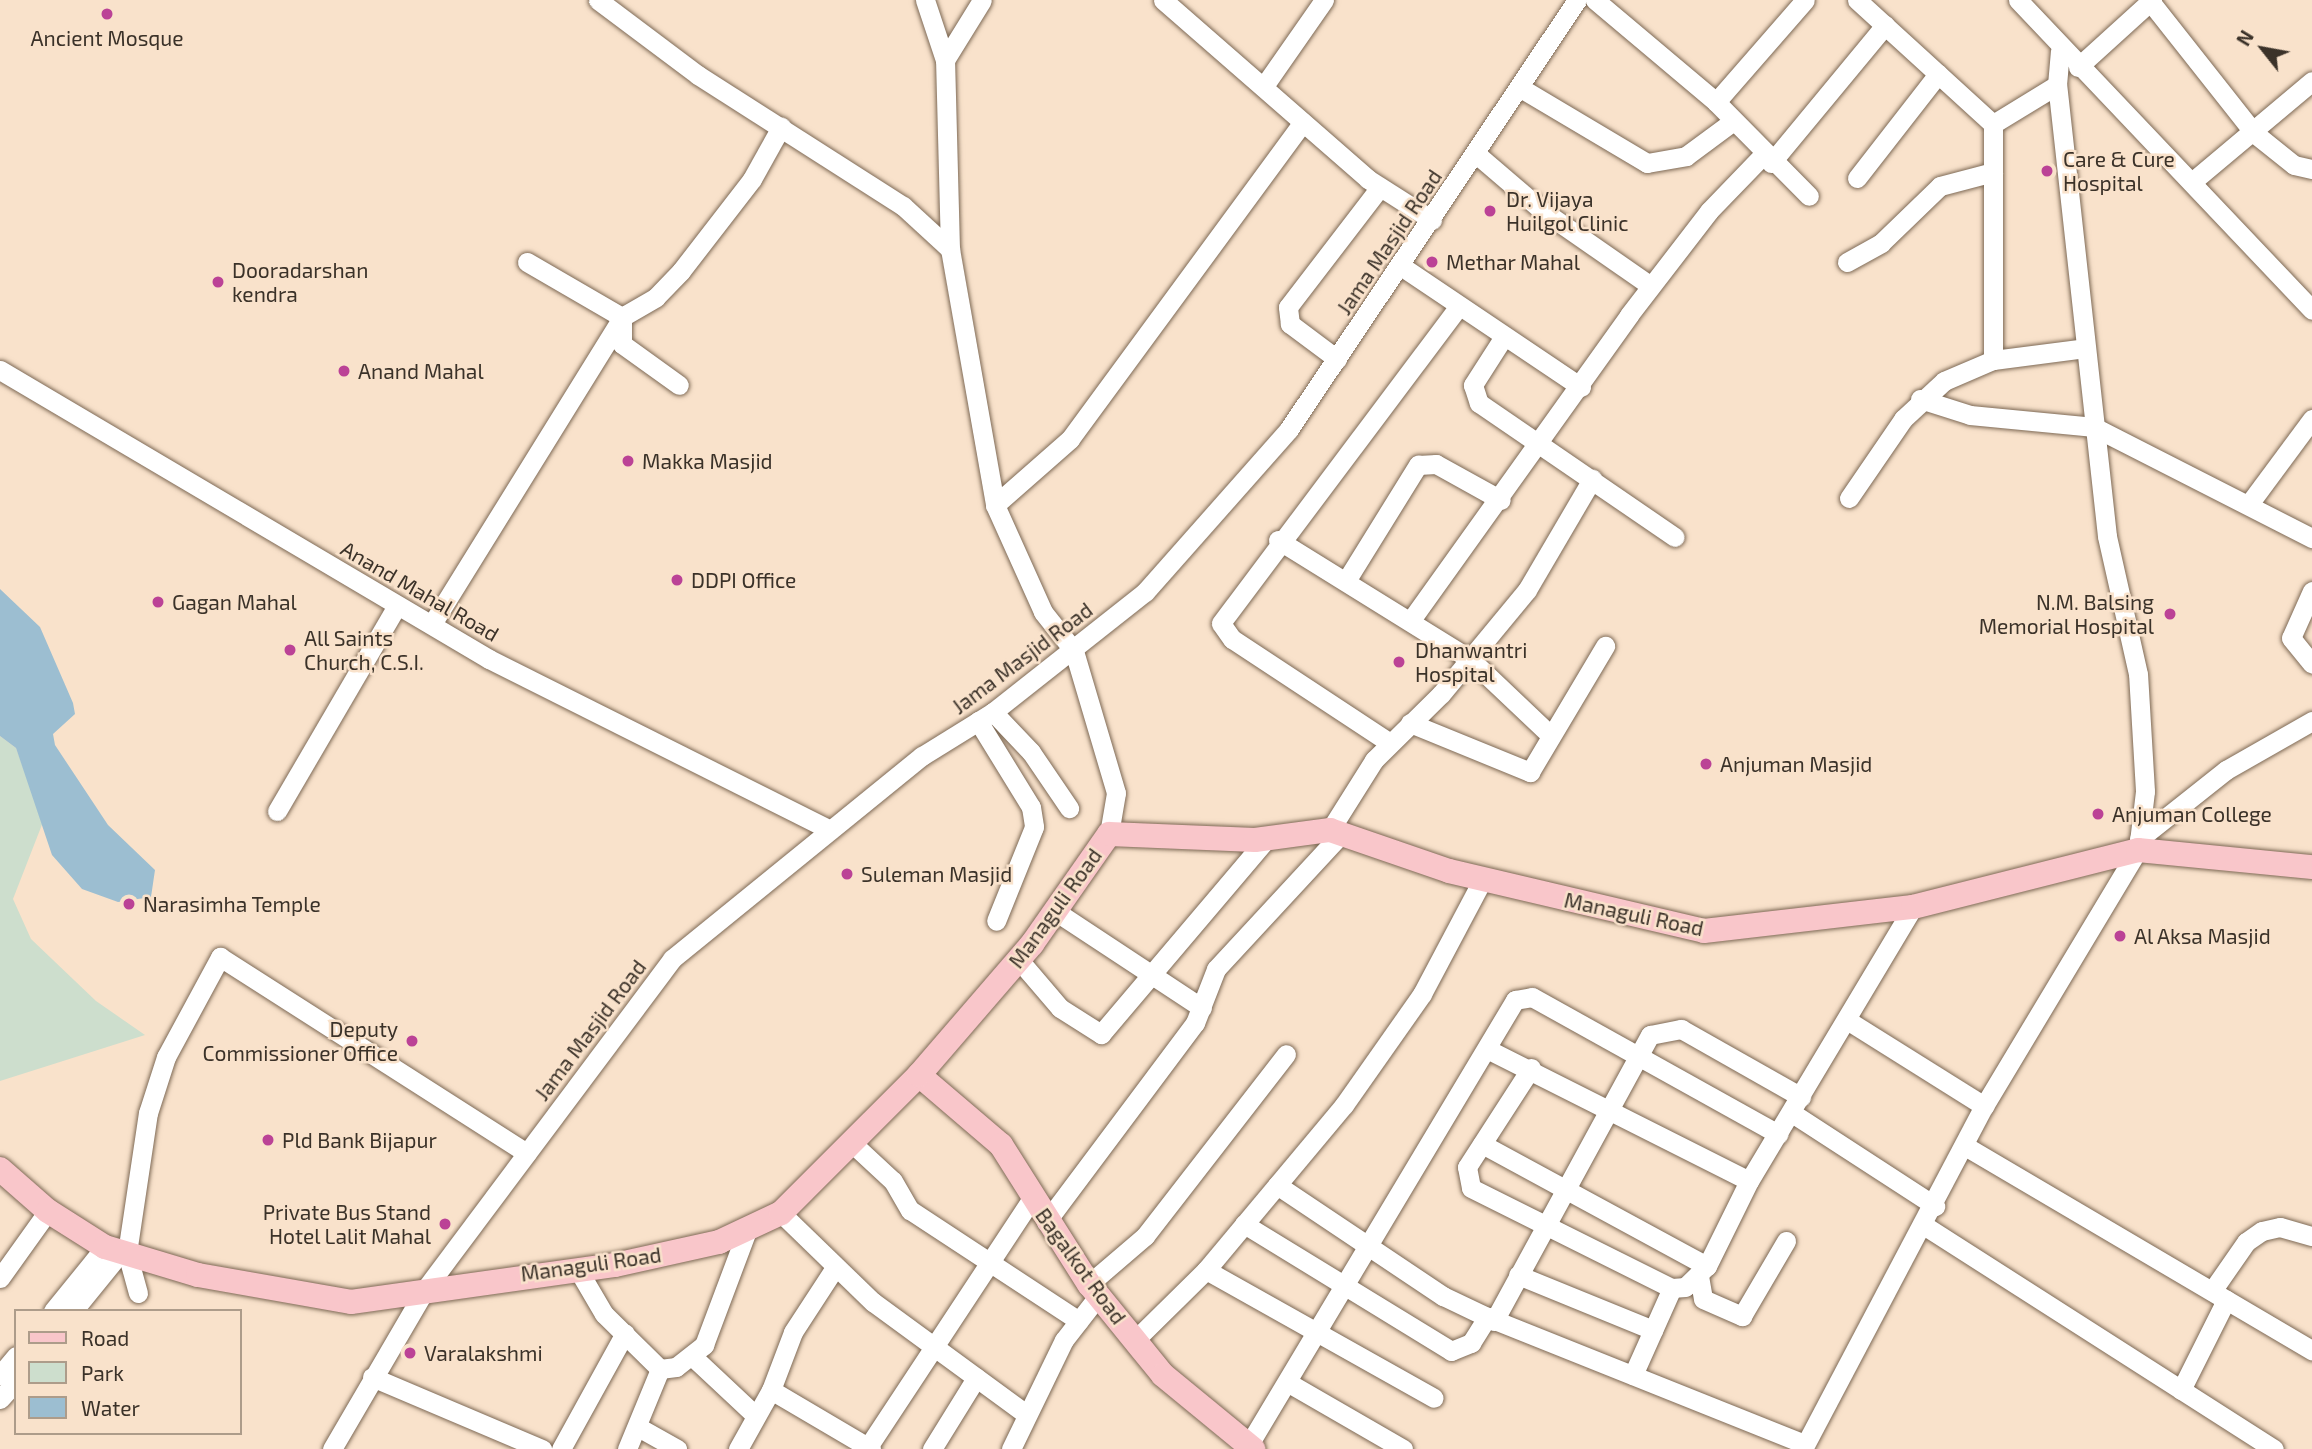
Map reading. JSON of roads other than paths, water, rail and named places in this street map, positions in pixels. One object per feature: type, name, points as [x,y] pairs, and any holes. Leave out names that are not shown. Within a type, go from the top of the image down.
[{"type":"main road","name":"Managuli Road","points":[[0,1169],[48,1211],[117,1251],[198,1275],[351,1302],[426,1288],[577,1268],[719,1242],[781,1213],[853,1144],[919,1075],[1018,960],[1109,834],[1268,837],[1336,832],[1483,879],[1704,931],[1913,906],[2139,844],[2312,867]]},
{"type":"main road","name":"Bagalkot Road","points":[[919,1075],[1001,1145],[1046,1222],[1094,1289],[1178,1390],[1251,1447]]},
{"type":"street","points":[[598,0],[781,127],[903,206],[950,249]]},
{"type":"street","points":[[925,0],[945,60],[950,249],[995,505],[1043,612],[1074,651],[1116,793],[1109,834]]},
{"type":"street","points":[[945,60],[982,0]]},
{"type":"street","points":[[1163,0],[1380,187],[1432,220]]},
{"type":"street","points":[[1264,86],[1324,0]]},
{"type":"street","name":"Jama Masjid Road","points":[[332,1449],[426,1288],[672,959],[829,829],[1074,651],[1145,592],[1289,429],[1432,220],[1577,0]]},
{"type":"street","points":[[1595,0],[1716,102],[1767,159],[1809,196]]},
{"type":"street","points":[[1716,102],[1805,0]]},
{"type":"street","points":[[1857,0],[1993,124],[1993,360]]},
{"type":"street","points":[[2018,0],[2060,51],[2193,181],[2223,222],[2312,310]]},
{"type":"street","points":[[2078,67],[2151,1],[2254,133],[2294,165],[2312,169]]},
{"type":"street","points":[[1411,620],[1542,445],[1651,286],[1709,211],[1767,159],[1885,25]]},
{"type":"street","points":[[2060,51],[2057,85],[2107,536],[2138,674],[2145,747],[2139,844]]},
{"type":"street","points":[[1857,178],[1938,74]]},
{"type":"street","points":[[2193,181],[2254,133],[2312,81]]},
{"type":"street","points":[[1993,124],[2057,85]]},
{"type":"street","points":[[1519,87],[1647,163],[1686,156],[1732,122]]},
{"type":"street","points":[[995,505],[1070,439],[1303,122]]},
{"type":"street","points":[[432,624],[622,317],[656,297],[681,271],[752,179],[781,127]]},
{"type":"street","points":[[1475,153],[1543,211],[1651,286]]},
{"type":"street","points":[[1847,262],[1881,243],[1940,186],[1993,172]]},
{"type":"street","points":[[1337,359],[1290,324],[1288,307],[1380,187]]},
{"type":"street","points":[[527,262],[622,317]]},
{"type":"street","points":[[1401,266],[1457,309],[1581,387]]},
{"type":"street","points":[[1390,743],[1223,632],[1223,614],[1457,309]]},
{"type":"street","points":[[622,317],[622,344],[649,370],[680,385]]},
{"type":"street","points":[[1503,338],[1473,385],[1474,395],[1675,537]]},
{"type":"street","points":[[1849,498],[1920,399],[1993,360],[2085,348]]},
{"type":"street","name":"Anand Mahal Road","points":[[0,370],[397,606],[829,829]]},
{"type":"street","points":[[1920,399],[1970,415],[2094,428],[2312,538]]},
{"type":"street","points":[[2249,504],[2312,419]]},
{"type":"street","points":[[1346,581],[1418,464],[1436,464],[1501,500]]},
{"type":"street","points":[[1046,1222],[1100,1157],[1202,1007],[1216,969],[1336,832],[1390,743],[1470,659],[1527,590],[1592,479]]},
{"type":"street","points":[[1279,540],[1470,659],[1550,735]]},
{"type":"street","points":[[2312,591],[2291,638],[2312,664]]},
{"type":"street","points":[[277,811],[397,606]]},
{"type":"street","points":[[1410,723],[1530,772],[1605,646]]},
{"type":"street","points":[[985,717],[1031,752],[1069,808]]},
{"type":"street","points":[[985,717],[1031,807],[1034,827],[996,921]]},
{"type":"street","points":[[1277,1185],[1368,1247],[1491,1319],[1804,1446],[1925,1226],[1984,1106],[2139,844],[2226,770],[2312,721]]},
{"type":"street","points":[[1018,960],[1060,1007],[1094,1034],[1109,1028],[1268,837]]},
{"type":"street","points":[[1136,1339],[1206,1270],[1277,1185],[1404,1022],[1483,879]]},
{"type":"street","points":[[1786,1241],[1742,1316],[1703,1299],[1703,1271],[1749,1181],[1913,906]]},
{"type":"street","points":[[1055,911],[1155,973],[1202,1007]]},
{"type":"street","points":[[74,1309],[117,1251],[157,1082],[220,957],[527,1153]]},
{"type":"street","points":[[1251,1447],[1287,1382],[1487,1048],[1522,996],[1637,1055],[1779,1134]]},
{"type":"street","points":[[1847,1020],[1984,1106]]},
{"type":"street","points":[[1244,1223],[1343,1290],[1451,1351],[1471,1343],[1491,1319],[1518,1275],[1637,1055],[1660,1029],[1681,1029],[1796,1105],[1935,1206]]},
{"type":"street","points":[[1487,1048],[1749,1181]]},
{"type":"street","points":[[1011,1449],[1026,1414],[1079,1321],[1094,1289],[1146,1236],[1286,1054]]},
{"type":"street","points":[[1531,1068],[1467,1167],[1471,1188],[1672,1288]]},
{"type":"street","points":[[853,1144],[892,1181],[910,1210],[984,1264],[1079,1321]]},
{"type":"street","points":[[1482,1144],[1703,1271]]},
{"type":"street","points":[[1965,1146],[2312,1350]]},
{"type":"street","points":[[771,1390],[869,1448],[930,1344],[1032,1198]]},
{"type":"street","points":[[0,1278],[48,1211]]},
{"type":"street","points":[[781,1213],[834,1269],[1026,1414]]},
{"type":"street","points":[[1925,1226],[2274,1449]]},
{"type":"street","points":[[2181,1390],[2219,1295],[2246,1242],[2262,1231],[2280,1227],[2312,1236]]},
{"type":"street","points":[[660,1368],[693,1357],[722,1308],[748,1228]]},
{"type":"street","points":[[117,1251],[138,1293]]},
{"type":"street","points":[[55,1309],[117,1251]]},
{"type":"street","points":[[577,1268],[604,1314],[660,1368]]},
{"type":"street","points":[[738,1449],[771,1390],[793,1332],[834,1269]]},
{"type":"street","points":[[1206,1270],[1434,1398]]},
{"type":"street","points":[[1633,1376],[1672,1288],[1703,1271]]},
{"type":"street","points":[[1518,1275],[1653,1330]]},
{"type":"street","points":[[561,1449],[625,1333]]},
{"type":"street","points":[[693,1357],[755,1415]]},
{"type":"street","points":[[0,1399],[8,1367]]},
{"type":"street","points":[[627,1449],[660,1368]]},
{"type":"street","points":[[372,1377],[542,1449]]},
{"type":"street","points":[[932,1449],[976,1378]]},
{"type":"street","points":[[1287,1382],[1403,1449]]},
{"type":"street","points":[[638,1427],[677,1449]]},
{"type":"water","points":[[0,589],[40,627],[73,703],[75,714],[53,734],[55,745],[108,825],[155,870],[151,897],[118,902],[82,889],[52,855],[16,748],[0,736]]},
{"type":"place","name":"Ancient Mosque","points":[[107,14]]},
{"type":"place","name":"Care & Cure Hospital","points":[[2047,171]]},
{"type":"place","name":"Dr. Vijaya Huilgol Clinic","points":[[1490,211]]},
{"type":"place","name":"Methar Mahal","points":[[1432,262]]},
{"type":"place","name":"Dooradarshan kendra","points":[[218,282]]},
{"type":"place","name":"Anand Mahal","points":[[344,371]]},
{"type":"place","name":"Makka Masjid","points":[[628,461]]},
{"type":"place","name":"DDPI Office","points":[[677,580]]},
{"type":"place","name":"Gagan Mahal","points":[[158,602]]},
{"type":"place","name":"N.M. Balsing Memorial Hospital","points":[[2170,614]]},
{"type":"place","name":"All Saints Church, C.S.I.","points":[[290,650]]},
{"type":"place","name":"Dhanwantri Hospital","points":[[1399,662]]},
{"type":"place","name":"Anjuman Masjid","points":[[1706,764]]},
{"type":"place","name":"Anjuman College","points":[[2098,814]]},
{"type":"place","name":"Suleman Masjid","points":[[847,874]]},
{"type":"place","name":"Narasimha Temple","points":[[129,904]]},
{"type":"place","name":"Al Aksa Masjid","points":[[2120,936]]},
{"type":"place","name":"Deputy Commissioner Office","points":[[412,1041]]},
{"type":"place","name":"Pld Bank Bijapur","points":[[268,1140]]},
{"type":"place","name":"Private Bus Stand Hotel Lalit Mahal","points":[[445,1224]]},
{"type":"place","name":"Varalakshmi","points":[[410,1353]]}]
